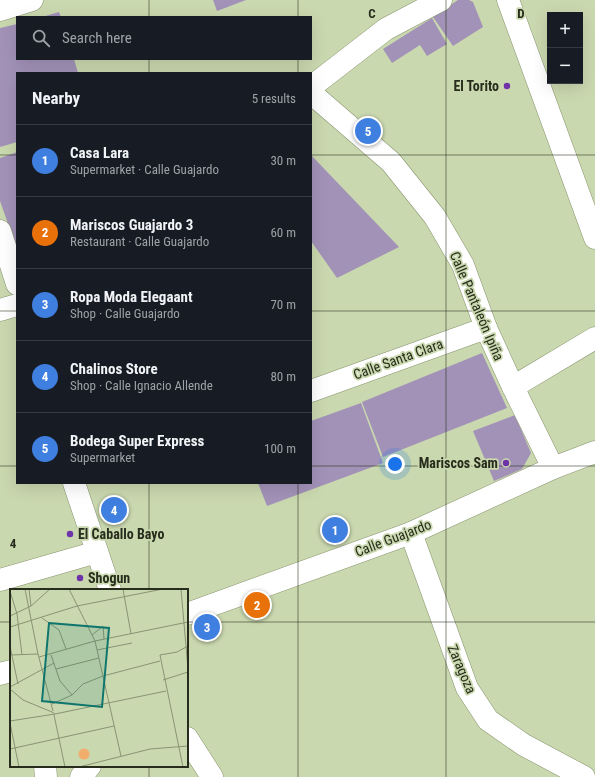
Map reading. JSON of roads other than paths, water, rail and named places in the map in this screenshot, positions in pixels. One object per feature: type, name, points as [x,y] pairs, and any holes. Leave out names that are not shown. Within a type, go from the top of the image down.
[{"type":"street","points":[[0,10],[32,0]]},
{"type":"street","points":[[312,86],[386,29],[441,0]]},
{"type":"street","points":[[508,0],[595,238]]},
{"type":"street","name":"Calle Pantaleón Ipiña","points":[[312,94],[391,162],[435,218],[463,265],[486,328],[553,468]]},
{"type":"street","points":[[0,231],[16,281]]},
{"type":"street","points":[[0,310],[16,305]]},
{"type":"street","name":"Calle Santa Clara","points":[[312,391],[486,328]]},
{"type":"street","points":[[513,387],[595,338]]},
{"type":"street","name":"Calle Guajardo","points":[[188,614],[410,533],[553,468],[595,452]]},
{"type":"street","points":[[74,484],[110,589]]},
{"type":"street","name":"Zaragoza","points":[[410,533],[467,688],[488,720],[524,745],[584,777]]},
{"type":"street","points":[[0,580],[97,552]]},
{"type":"street","points":[[0,674],[10,671]]},
{"type":"street","points":[[188,740],[212,777]]},
{"type":"street","points":[[45,767],[46,777]]},
{"type":"street","points":[[81,777],[89,767]]},
{"type":"place","name":"El Torito","points":[[507,86]]},
{"type":"place","name":"Bodega Super Express","points":[[368,131]]},
{"type":"place","name":"Mariscos Sam","points":[[506,463]]},
{"type":"place","name":"Chalinos Store","points":[[114,510]]},
{"type":"place","name":"Casa Lara","points":[[335,530]]},
{"type":"place","name":"El Caballo Bayo","points":[[70,534]]},
{"type":"place","name":"Shogun","points":[[80,578]]},
{"type":"place","name":"Mariscos Guajardo 3","points":[[257,605]]},
{"type":"place","name":"Ropa Moda Elegaant","points":[[207,627]]}]
